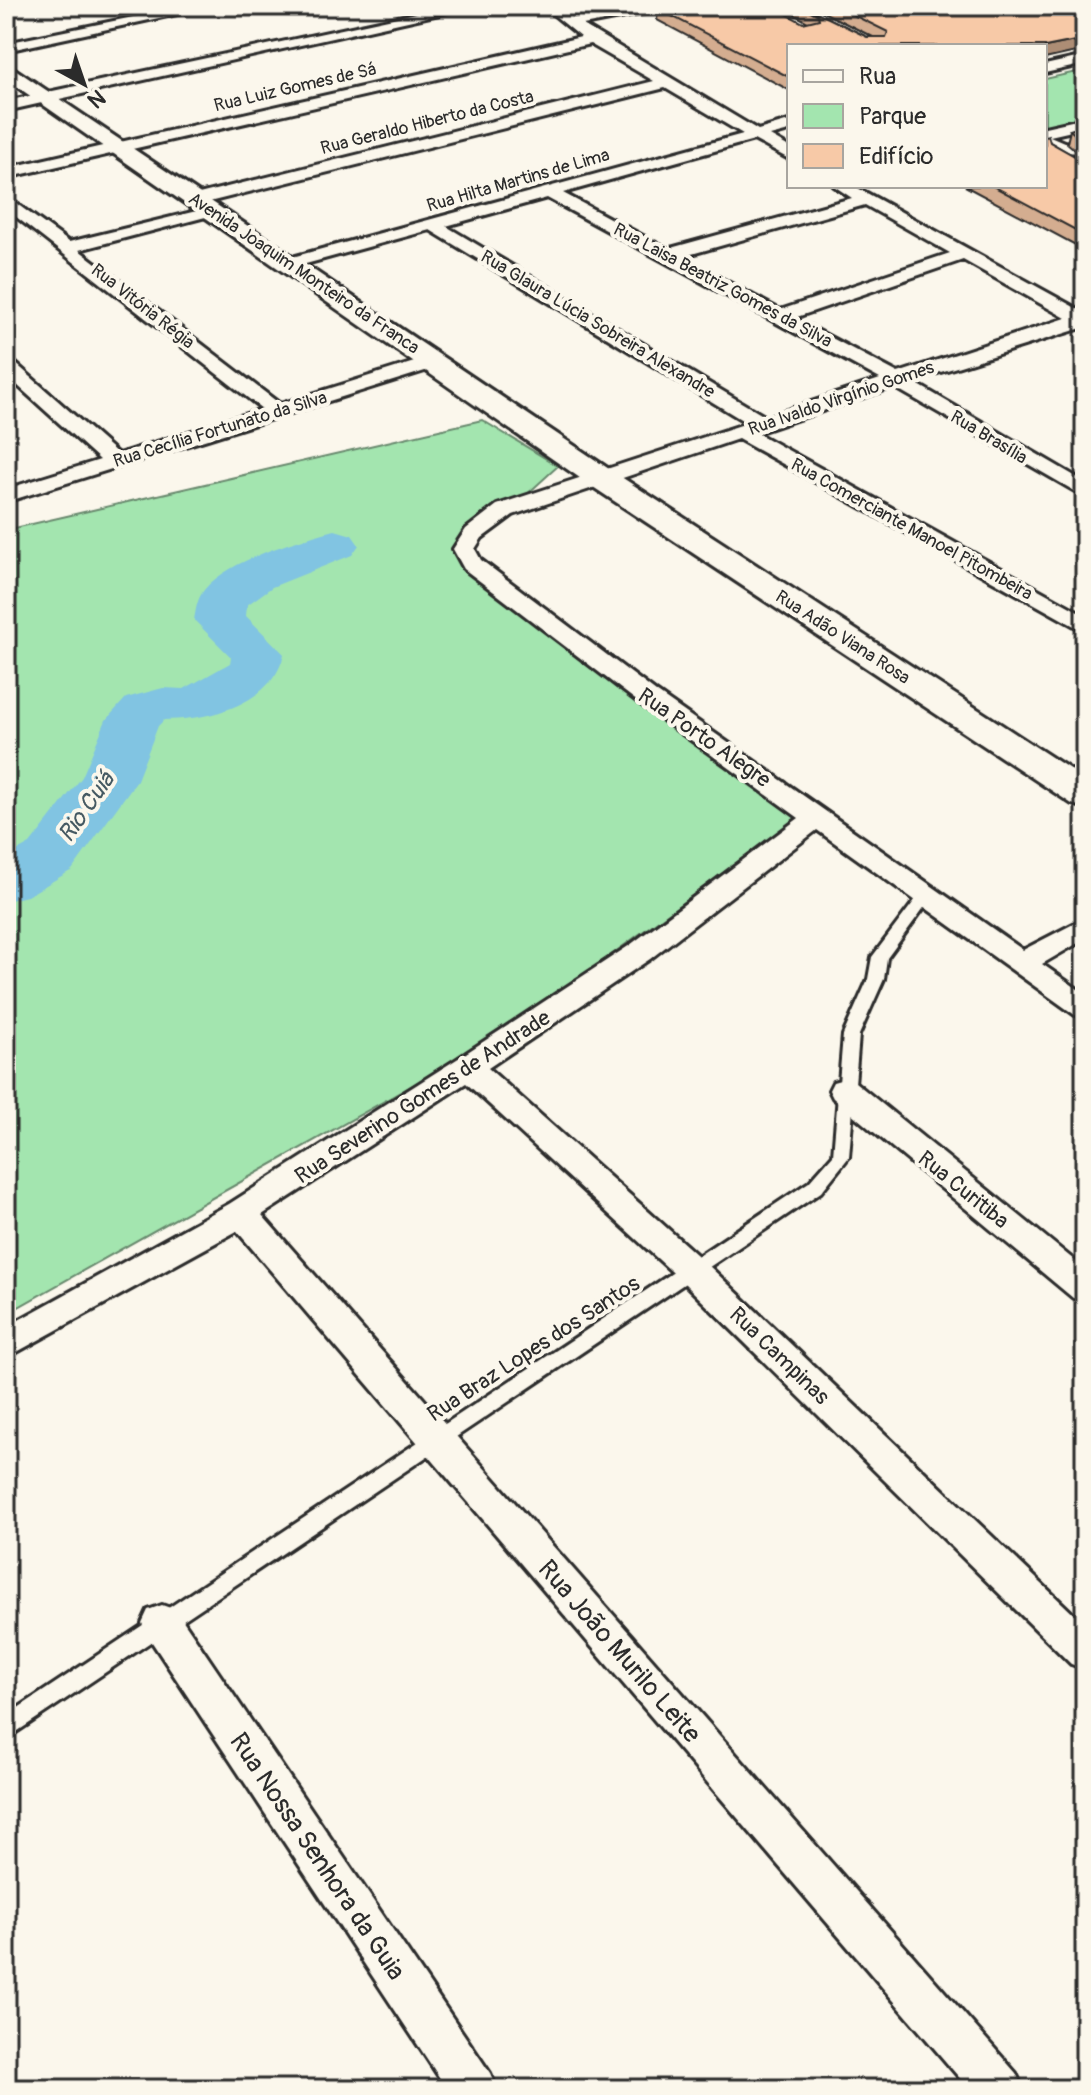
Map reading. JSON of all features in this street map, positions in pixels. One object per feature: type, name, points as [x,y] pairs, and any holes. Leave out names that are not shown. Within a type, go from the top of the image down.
[{"type":"street","points":[[6,47],[207,6]]},
{"type":"street","points":[[6,106],[468,6]]},
{"type":"street","points":[[550,6],[592,39],[787,153]]},
{"type":"street","points":[[571,23],[674,6]]},
{"type":"street","name":"Rua Luiz Gomes de Sá","points":[[6,173],[592,39]]},
{"type":"street","points":[[1047,69],[1085,60]]},
{"type":"street","name":"Avenida Joaquim Monteiro da Franca","points":[[6,69],[601,478]]},
{"type":"street","name":"Rua Geraldo Hiberto da Costa","points":[[69,247],[204,205],[666,83]]},
{"type":"street","points":[[1047,132],[1085,123]]},
{"type":"street","name":"Rua Hilta Martins de Lima","points":[[291,263],[787,126]]},
{"type":"street","points":[[1047,140],[1061,147],[1085,148]]},
{"type":"street","points":[[1061,147],[1055,150],[1057,155],[1071,162]]},
{"type":"street","points":[[845,188],[961,255],[1083,320]]},
{"type":"street","name":"Rua Laisa Beatriz Gomes da Silva","points":[[550,193],[894,379]]},
{"type":"street","points":[[667,255],[865,200]]},
{"type":"street","name":"Rua Vitória Régia","points":[[6,201],[278,412]]},
{"type":"street","name":"Rua Glaura Lúcia Sobreira Alexandre","points":[[433,225],[763,424]]},
{"type":"street","points":[[781,316],[961,255]]},
{"type":"street","name":"Rua Ivaldo Virgínio Gomes","points":[[601,478],[894,379],[1083,320]]},
{"type":"street","name":"Rua Cecília Fortunato da Silva","points":[[6,496],[434,362]]},
{"type":"street","points":[[6,365],[115,462]]},
{"type":"street","name":"Rua Brasília","points":[[894,379],[1085,491]]},
{"type":"street","name":"Rua Comerciante Manoel Pitombeira","points":[[740,432],[1085,625]]},
{"type":"street","name":"Rua Adão Viana Rosa","points":[[601,478],[1085,796]]},
{"type":"street","name":"Rua Porto Alegre","points":[[601,478],[505,510],[465,543],[465,554],[472,564],[647,697],[1085,1008]]},
{"type":"street","name":"Rua Severino Gomes de Andrade","points":[[6,1344],[241,1213],[468,1067],[640,952],[817,817]]},
{"type":"street","points":[[1023,962],[1085,927]]},
{"type":"street","name":"Rua Campinas","points":[[468,1067],[694,1272],[1085,1651]]},
{"type":"street","name":"Rua Curitiba","points":[[844,1090],[1085,1288]]},
{"type":"street","name":"Rua João Murilo Leite","points":[[241,1213],[1000,2089]]},
{"type":"street","name":"Rua Nossa Senhora da Guia","points":[[162,1623],[474,2089]]},
{"type":"lane","name":"Rua Braz Lopes dos Santos","points":[[6,1729],[437,1439],[694,1272],[815,1187],[841,1157],[845,1137],[844,1090],[851,1035],[876,979],[880,957],[927,894]]},
{"type":"green space","points":[[1085,70],[1085,117],[1047,126],[1047,79]]},
{"type":"green space","points":[[482,420],[558,466],[464,552],[804,814],[500,1036],[6,1314],[6,530]]},
{"type":"building","points":[[672,6],[772,6],[803,23],[819,19],[818,15],[801,6],[804,6],[867,37],[886,37],[888,32],[835,6],[1085,6],[1085,39],[1047,47],[1047,44],[787,44],[787,76],[658,9]]},
{"type":"building","points":[[1085,126],[1085,143],[1070,130]]},
{"type":"building","points":[[1047,135],[1050,142],[1085,162],[1085,235],[997,188],[1047,188]]},
{"type":"waterway","name":"Rio Cuiá","points":[[6,882],[51,857],[109,780],[133,720],[145,709],[163,704],[192,705],[230,687],[254,670],[258,654],[220,620],[223,599],[254,576],[335,545]]}]
